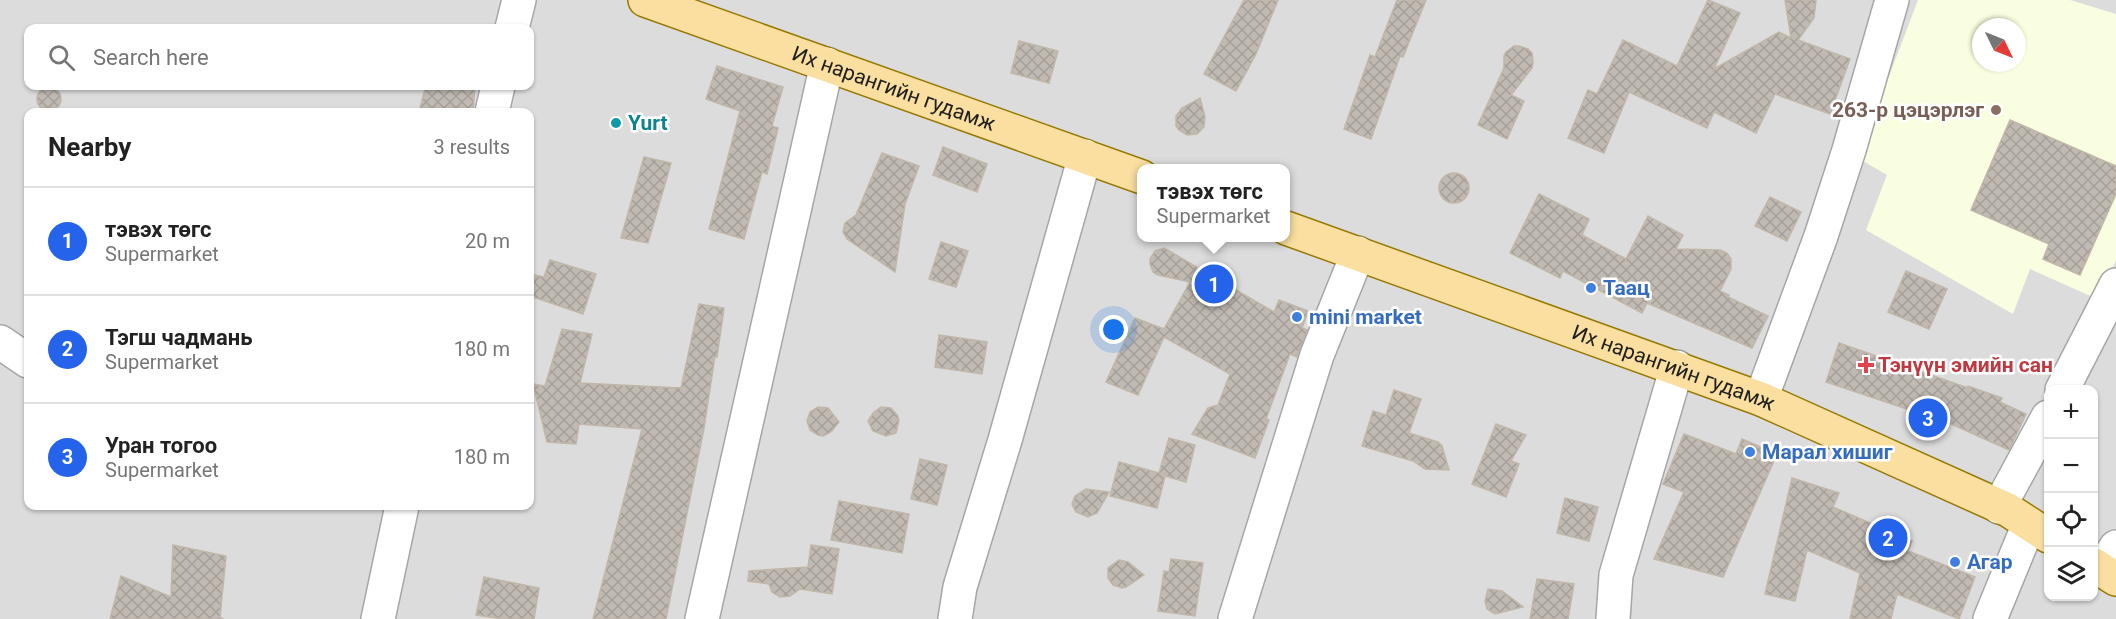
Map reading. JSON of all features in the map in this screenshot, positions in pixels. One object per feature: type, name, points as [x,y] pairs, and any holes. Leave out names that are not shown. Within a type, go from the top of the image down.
[{"type":"main road","name":"Их нарангийн гудамж","points":[[645,0],[1137,175]]},
{"type":"main road","name":"Их нарангийн гудамж","points":[[1290,229],[1761,399],[1999,507],[2039,530]]},
{"type":"street","points":[[513,24],[519,0]]},
{"type":"street","points":[[1761,399],[1821,236],[1849,150],[1892,0]]},
{"type":"street","points":[[702,619],[827,64]]},
{"type":"street","points":[[493,108],[497,90]]},
{"type":"street","points":[[955,619],[960,587],[1005,440],[1085,156]]},
{"type":"street","points":[[1235,619],[1317,355],[1358,253]]},
{"type":"street","points":[[2065,385],[2116,285]]},
{"type":"street","points":[[0,342],[24,358]]},
{"type":"street","points":[[1613,619],[1616,575],[1677,367]]},
{"type":"street","points":[[1999,507],[2044,426]]},
{"type":"street","points":[[378,619],[401,510]]},
{"type":"street","points":[[1990,619],[2039,530]]},
{"type":"shaded area","points":[[0,0],[2116,0],[2116,619],[0,619]]},
{"type":"shaded area","name":"263-р цэцэрлэг","points":[[1918,0],[2070,0],[2116,14],[2116,261],[2095,298],[2030,269],[2013,314],[1866,230],[1887,175],[1858,158]]},
{"type":"building","points":[[1244,0],[1278,0],[1256,54],[1236,91],[1204,74]]},
{"type":"building","points":[[1397,0],[1426,0],[1403,57],[1400,56],[1371,139],[1344,129],[1370,55],[1375,57]]},
{"type":"building","points":[[1708,0],[1740,13],[1714,69],[1779,32],[1791,38],[1785,0],[1816,0],[1814,18],[1798,40],[1850,59],[1830,114],[1775,94],[1756,133],[1714,112],[1707,128],[1629,92],[1604,153],[1568,138],[1588,90],[1597,94],[1623,40],[1677,66]]},
{"type":"building","points":[[1019,41],[1058,51],[1049,83],[1011,73]]},
{"type":"building","points":[[1514,46],[1528,49],[1532,53],[1533,63],[1532,68],[1511,95],[1524,101],[1507,139],[1478,125],[1504,68],[1504,56]]},
{"type":"building","points":[[717,66],[783,87],[772,126],[778,128],[767,174],[762,172],[744,239],[709,229],[740,111],[706,99]]},
{"type":"building","points":[[42,90],[56,90],[60,94],[60,104],[56,108],[42,108],[38,104],[38,94]]},
{"type":"building","points":[[425,90],[475,90],[473,108],[420,108]]},
{"type":"building","points":[[1200,98],[1205,117],[1204,127],[1197,134],[1187,135],[1176,126],[1176,116],[1182,108]]},
{"type":"building","points":[[2010,120],[2116,166],[2116,194],[2080,275],[2043,259],[2049,244],[1971,210]]},
{"type":"building","points":[[943,147],[987,164],[977,192],[933,175]]},
{"type":"building","points":[[882,153],[919,166],[905,204],[895,272],[847,239],[843,232],[845,223],[856,215]]},
{"type":"building","points":[[644,157],[671,163],[648,243],[621,238]]},
{"type":"building","points":[[1454,173],[1465,177],[1469,188],[1465,199],[1454,203],[1443,199],[1439,188],[1443,177]]},
{"type":"building","points":[[1539,194],[1589,219],[1582,235],[1626,259],[1648,216],[1683,235],[1676,249],[1720,250],[1727,253],[1731,259],[1731,269],[1720,291],[1768,316],[1752,348],[1647,303],[1642,313],[1563,271],[1560,278],[1510,253]]},
{"type":"building","points":[[1770,197],[1801,212],[1787,241],[1755,226]]},
{"type":"building","points":[[941,242],[968,251],[956,287],[929,279]]},
{"type":"building","points":[[1164,248],[1274,312],[1279,300],[1308,311],[1302,328],[1307,330],[1297,357],[1290,354],[1266,419],[1269,420],[1255,458],[1192,434],[1208,408],[1218,405],[1230,374],[1164,337],[1138,395],[1106,382],[1135,318],[1164,329],[1190,282],[1153,272],[1150,259],[1155,251]]},
{"type":"building","points":[[550,260],[596,274],[583,314],[534,297],[534,275],[544,277]]},
{"type":"building","points":[[1906,271],[1947,289],[1929,329],[1888,312]]},
{"type":"building","points":[[699,304],[724,308],[704,428],[666,619],[593,619],[642,429],[579,424],[576,444],[547,442],[534,384],[545,386],[562,329],[592,334],[580,383],[681,388]]},
{"type":"building","points":[[939,335],[987,342],[982,374],[935,367]]},
{"type":"building","points":[[1839,343],[2002,398],[2000,402],[2026,414],[2009,450],[1909,405],[1907,409],[1826,382]]},
{"type":"building","points":[[1394,390],[1421,399],[1409,433],[1438,442],[1442,446],[1449,470],[1425,469],[1413,461],[1362,446],[1373,411],[1386,415]]},
{"type":"building","points":[[818,407],[828,408],[839,422],[831,432],[823,436],[810,430],[807,421],[810,412]]},
{"type":"building","points":[[881,407],[891,408],[897,415],[899,420],[896,433],[886,436],[873,431],[868,421]]},
{"type":"building","points":[[1496,424],[1526,435],[1511,461],[1519,464],[1506,497],[1472,484]]},
{"type":"building","points":[[1684,434],[1736,454],[1742,439],[1777,454],[1723,577],[1654,559],[1684,492],[1663,484]]},
{"type":"building","points":[[1169,438],[1195,445],[1186,482],[1165,476],[1157,508],[1110,496],[1119,462],[1159,473]]},
{"type":"building","points":[[920,459],[947,465],[937,505],[911,499]]},
{"type":"building","points":[[1792,478],[1839,493],[1833,507],[1912,541],[1908,551],[1975,577],[1959,619],[1897,594],[1891,619],[1850,619],[1860,573],[1807,550],[1795,601],[1765,594]]},
{"type":"building","points":[[1086,489],[1109,492],[1097,513],[1088,517],[1076,512],[1072,504],[1075,496]]},
{"type":"building","points":[[1565,498],[1598,507],[1589,541],[1557,533]]},
{"type":"building","points":[[839,501],[909,514],[902,553],[831,540]]},
{"type":"building","points":[[173,545],[226,556],[220,617],[223,619],[110,619],[121,576],[171,597]]},
{"type":"building","points":[[811,545],[839,549],[832,594],[800,589],[790,596],[780,597],[772,592],[769,584],[748,581],[749,571],[808,567]]},
{"type":"building","points":[[1171,559],[1203,563],[1195,616],[1158,611],[1164,571],[1169,572]]},
{"type":"building","points":[[1119,560],[1128,562],[1144,575],[1126,587],[1113,585],[1108,578],[1108,568]]},
{"type":"building","points":[[484,577],[539,588],[534,619],[503,619],[476,615]]},
{"type":"building","points":[[1537,579],[1574,584],[1568,619],[1530,619]]},
{"type":"building","points":[[1488,589],[1502,591],[1523,607],[1495,614],[1487,609],[1485,601]]},
{"type":"place","name":"263-р цэцэрлэг","points":[[1996,110]]},
{"type":"place","name":"Yurt","points":[[616,123]]},
{"type":"place","name":"тэвэх төгс","points":[[1214,284]]},
{"type":"place","name":"Таац","points":[[1591,288]]},
{"type":"place","name":"mini market","points":[[1297,317]]},
{"type":"place","name":"Тэнүүн эмийн сан","points":[[1866,365]]},
{"type":"place","name":"Уран тогоо","points":[[1928,418]]},
{"type":"place","name":"Марал хишиг","points":[[1750,452]]},
{"type":"place","name":"Тэгш чадмань","points":[[1888,538]]},
{"type":"place","name":"Агар","points":[[1955,562]]}]
